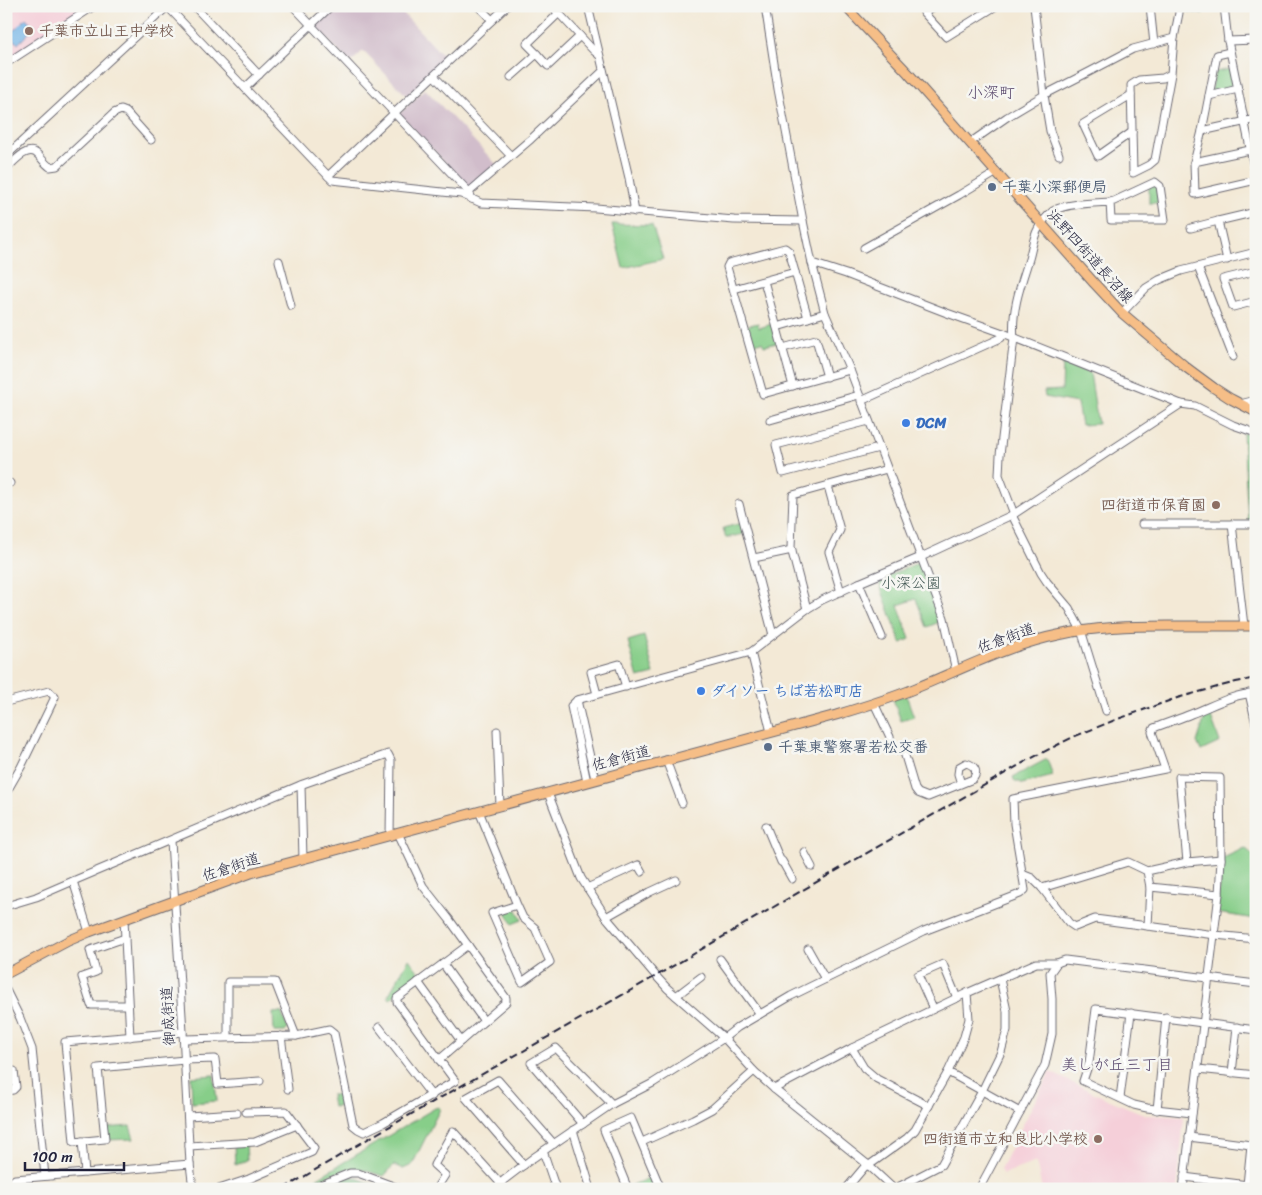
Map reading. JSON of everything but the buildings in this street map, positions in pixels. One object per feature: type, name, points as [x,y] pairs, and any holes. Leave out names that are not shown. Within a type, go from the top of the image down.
[{"type":"main road","name":"浜野四街道長沼線","points":[[845,6],[908,72],[1122,313],[1187,368],[1214,388],[1256,412]]},
{"type":"main road","name":"佐倉街道","points":[[6,974],[59,945],[89,932],[251,873],[874,703],[914,689],[996,655],[1040,640],[1081,630],[1139,626],[1256,626]]},
{"type":"street","points":[[8,62],[94,6]]},
{"type":"street","points":[[6,156],[168,6],[332,180],[470,196]]},
{"type":"street","points":[[194,6],[259,75]]},
{"type":"street","points":[[293,6],[470,196],[481,203],[596,208],[734,220],[803,221]]},
{"type":"street","points":[[245,88],[331,6]]},
{"type":"street","points":[[478,6],[492,20]]},
{"type":"street","points":[[328,176],[507,6]]},
{"type":"street","points":[[552,6],[599,54]]},
{"type":"street","points":[[588,6],[629,178],[635,212]]},
{"type":"street","points":[[765,6],[778,89],[803,221],[825,313],[850,370],[944,618],[956,671]]},
{"type":"street","points":[[935,6],[924,13],[946,37],[996,6]]},
{"type":"street","points":[[1034,6],[1050,131],[1059,155]]},
{"type":"street","points":[[1150,6],[1154,44]]},
{"type":"street","points":[[1171,74],[1164,78],[1139,80],[1131,85],[1133,173],[1155,160],[1171,74],[1174,38],[1179,13],[1178,6]]},
{"type":"street","points":[[1224,6],[1230,52],[1256,179],[1195,194],[1194,162],[1217,55],[1230,52]]},
{"type":"street","points":[[559,13],[527,44],[548,66],[580,36]]},
{"type":"street","points":[[970,142],[1044,95],[1133,49],[1174,38]]},
{"type":"street","points":[[1228,41],[1256,40]]},
{"type":"street","points":[[511,77],[537,54]]},
{"type":"street","points":[[470,196],[603,71]]},
{"type":"street","points":[[434,76],[511,156]]},
{"type":"street","points":[[1209,96],[1238,89]]},
{"type":"street","points":[[1131,96],[1083,124],[1098,156],[1132,132]]},
{"type":"street","points":[[6,169],[23,153],[30,151],[35,152],[50,167],[57,166],[114,113],[121,110],[126,112],[151,140]]},
{"type":"street","points":[[1202,131],[1256,119]]},
{"type":"street","points":[[1194,162],[1250,150]]},
{"type":"street","points":[[864,248],[997,172]]},
{"type":"street","points":[[1106,711],[1081,630],[1069,608],[1041,573],[1013,514],[998,475],[1014,338],[1013,323],[1016,301],[1038,229],[1045,218],[1055,210],[1081,204],[1110,202],[1114,202],[1155,182],[1160,186],[1165,220],[1111,220],[1110,202]]},
{"type":"street","points":[[1191,228],[1256,212]]},
{"type":"street","points":[[1218,222],[1227,260]]},
{"type":"street","points":[[808,318],[790,251],[785,248],[729,263],[727,267],[763,394],[850,370]]},
{"type":"street","points":[[1122,313],[1146,288],[1159,280],[1181,271],[1256,252]]},
{"type":"street","points":[[279,260],[291,306]]},
{"type":"street","points":[[812,263],[1003,333],[1181,404],[1195,406],[1233,425],[1256,433]]},
{"type":"street","points":[[1198,267],[1233,358]]},
{"type":"street","points":[[1256,271],[1223,279],[1233,307],[1256,301]]},
{"type":"street","points":[[734,289],[796,272]]},
{"type":"street","points":[[764,281],[793,386]]},
{"type":"street","points":[[777,326],[825,313]]},
{"type":"street","points":[[770,420],[860,398],[1001,338],[1003,333]]},
{"type":"street","points":[[783,348],[816,338],[827,377]]},
{"type":"street","points":[[1240,404],[1256,400]]},
{"type":"street","points":[[591,781],[571,706],[577,700],[751,652],[807,609],[822,600],[920,558],[1013,514],[1181,404]]},
{"type":"street","points":[[869,421],[776,445],[783,473],[879,448]]},
{"type":"street","points":[[807,609],[792,550],[793,495],[887,470]]},
{"type":"street","points":[[828,486],[840,530],[830,552],[841,592]]},
{"type":"street","points":[[739,504],[773,635]]},
{"type":"street","points":[[1142,524],[1256,524]]},
{"type":"street","points":[[1232,524],[1244,626]]},
{"type":"street","points":[[754,558],[792,550]]},
{"type":"street","points":[[859,583],[882,637]]},
{"type":"street","points":[[751,652],[771,732]]},
{"type":"street","points":[[597,694],[591,672],[619,664],[626,687]]},
{"type":"street","points":[[6,702],[49,691],[55,697],[21,767],[6,793]]},
{"type":"street","points":[[436,1189],[445,1175],[434,1165],[453,1131],[498,1186],[524,1165],[612,1104],[653,1083],[738,1027],[791,996],[924,931],[1020,894],[1025,890],[1014,824],[1013,799],[1165,769],[1152,732],[1154,728],[1222,701],[1252,693],[1256,724]]},
{"type":"street","points":[[874,703],[890,737],[892,746],[898,751],[916,745]]},
{"type":"street","points":[[497,731],[500,806]]},
{"type":"street","points":[[903,749],[914,789],[918,793],[928,797],[961,784]]},
{"type":"street","points":[[6,906],[36,897],[73,882],[301,785],[388,754],[391,760],[394,835],[423,886],[506,998],[506,1002],[439,1060]]},
{"type":"street","points":[[666,760],[682,803]]},
{"type":"street","points":[[1183,1189],[1220,894],[1220,778],[1179,778],[1188,862]]},
{"type":"street","points":[[301,785],[303,859]]},
{"type":"street","points":[[548,793],[581,878],[606,917],[656,976],[724,1038],[774,1089],[894,1189],[940,1165],[982,1091],[1001,1052],[1007,1030],[1007,1011],[1000,979]]},
{"type":"street","points":[[479,812],[517,906],[523,918],[535,928],[550,962],[522,982],[492,913],[517,906]]},
{"type":"street","points":[[766,826],[781,862],[792,879]]},
{"type":"street","name":"御成街道","points":[[171,841],[193,1189]]},
{"type":"street","points":[[804,852],[812,867]]},
{"type":"street","points":[[1042,888],[1128,862],[1147,871],[1188,862],[1221,859]]},
{"type":"street","points":[[587,888],[638,865],[642,872]]},
{"type":"street","points":[[1147,871],[1150,887],[1148,926]]},
{"type":"street","points":[[1022,874],[1032,878],[1069,923],[1075,927],[1095,919],[1256,939]]},
{"type":"street","points":[[606,917],[650,892],[676,880]]},
{"type":"street","points":[[73,882],[89,932]]},
{"type":"street","points":[[1150,887],[1220,894]]},
{"type":"street","points":[[124,919],[130,1037]]},
{"type":"street","points":[[125,938],[90,950],[96,972],[82,977],[91,1005],[128,1005]]},
{"type":"street","points":[[256,1083],[218,1084],[215,1059],[98,1068],[105,1139],[74,1142],[65,1042],[130,1037],[296,1036],[329,1030],[334,1033],[353,1125],[364,1132],[432,1096],[455,1081],[397,1002],[397,998],[468,945]]},
{"type":"street","points":[[808,949],[825,979]]},
{"type":"street","points":[[720,958],[760,1014]]},
{"type":"street","points":[[774,1089],[852,1048],[966,993],[1036,963],[1057,963],[1065,960],[1256,984]]},
{"type":"street","points":[[979,1189],[1044,1065],[1052,1034],[1050,973],[1057,963]]},
{"type":"street","points":[[443,964],[484,1021]]},
{"type":"street","points":[[933,1009],[918,975],[943,964],[957,998]]},
{"type":"street","points":[[676,996],[701,977]]},
{"type":"street","points":[[228,1037],[228,982],[275,982],[296,1036]]},
{"type":"street","points":[[418,982],[461,1041]]},
{"type":"street","points":[[6,990],[20,1018],[32,1049],[46,1176]]},
{"type":"street","points":[[846,1189],[867,1165],[907,1138],[915,1130],[948,1072],[964,1037],[968,1019],[966,993]]},
{"type":"street","points":[[1192,1113],[1157,1110],[1134,1105],[1083,1081],[1089,1063],[1096,1009],[1256,1030]]},
{"type":"street","points":[[1120,1098],[1131,1013]]},
{"type":"street","points":[[1157,1110],[1166,1018]]},
{"type":"street","points":[[380,1026],[432,1096]]},
{"type":"street","points":[[1232,1073],[1237,1027]]},
{"type":"street","points":[[281,1036],[289,1085]]},
{"type":"street","points":[[583,1124],[531,1063],[556,1048],[612,1104]]},
{"type":"street","points":[[852,1048],[864,1068],[877,1079],[929,1106]]},
{"type":"street","points":[[1198,1069],[1256,1075]]},
{"type":"street","points":[[642,1142],[693,1119],[712,1108],[754,1070]]},
{"type":"street","points":[[6,1072],[14,1071],[16,1087],[13,1090],[6,1091]]},
{"type":"street","points":[[948,1072],[1020,1112]]},
{"type":"street","points":[[524,1165],[466,1098],[498,1080],[554,1144]]},
{"type":"street","points":[[188,1116],[286,1111],[314,1148],[312,1152],[249,1179],[219,1189]]},
{"type":"street","points":[[628,1189],[604,1130],[631,1118],[661,1189]]},
{"type":"street","points":[[189,1146],[255,1142],[297,1125]]},
{"type":"street","points":[[573,1130],[590,1189]]},
{"type":"street","points":[[1189,1137],[1254,1145],[1247,1185]]},
{"type":"street","points":[[82,1141],[85,1173]]},
{"type":"street","points":[[544,1151],[556,1189]]},
{"type":"street","points":[[9,1189],[9,1184],[15,1179],[190,1164]]},
{"type":"street","points":[[311,1189],[350,1173],[358,1173],[401,1189]]},
{"type":"street","points":[[1184,1177],[1222,1185],[1256,1186]]},
{"type":"shaded area","name":"千葉市立山王中学校","points":[[6,6],[90,6],[11,57],[6,56]]},
{"type":"shaded area","points":[[334,6],[396,6],[446,59],[407,96],[363,51],[350,63],[314,25]]},
{"type":"shaded area","points":[[425,89],[497,165],[470,189],[399,114]]},
{"type":"shaded area","name":"四街道市立和良比小学校","points":[[1050,1072],[1146,1115],[1184,1117],[1177,1189],[1042,1189],[1036,1162],[1003,1174],[1000,1169]]},
{"type":"green space","points":[[1181,6],[1204,6],[1202,14],[1182,10]]},
{"type":"green space","points":[[1231,69],[1236,87],[1211,94],[1215,72]]},
{"type":"green space","points":[[1151,184],[1157,187],[1158,203],[1149,203],[1149,186]]},
{"type":"green space","points":[[612,224],[652,225],[663,259],[623,268]]},
{"type":"green space","points":[[758,323],[759,328],[772,324],[777,343],[764,346],[762,342],[751,345],[746,326]]},
{"type":"green space","points":[[1063,363],[1090,373],[1098,424],[1081,425],[1077,403],[1045,397],[1044,391],[1062,390]]},
{"type":"green space","points":[[1243,433],[1256,436],[1256,521],[1248,521]]},
{"type":"green space","points":[[742,523],[744,534],[726,538],[723,528]]},
{"type":"green space","name":"小深公園","points":[[920,562],[942,621],[927,627],[916,599],[898,605],[910,639],[901,643],[878,580]]},
{"type":"green space","points":[[644,636],[654,674],[638,678],[628,641]]},
{"type":"green space","points":[[906,695],[914,717],[901,721],[893,699]]},
{"type":"green space","points":[[1209,712],[1220,742],[1201,751],[1197,742],[1206,714]]},
{"type":"green space","points":[[1047,759],[1053,776],[1022,784],[1015,782],[1013,777]]},
{"type":"green space","points":[[1245,848],[1253,855],[1256,854],[1256,919],[1217,913],[1221,859]]},
{"type":"green space","points":[[517,910],[522,920],[512,924],[506,911]]},
{"type":"green space","points":[[409,959],[421,975],[390,999],[388,996]]},
{"type":"green space","points":[[281,1012],[288,1029],[285,1032],[274,1032],[273,1013]]},
{"type":"green space","points":[[214,1075],[217,1101],[192,1103],[191,1077]]},
{"type":"green space","points":[[331,1095],[336,1095],[343,1100],[344,1105],[333,1107]]},
{"type":"green space","points":[[439,1107],[440,1109],[412,1165],[403,1169],[394,1165],[384,1176],[356,1168],[344,1170],[309,1183],[435,1108]]},
{"type":"green space","points":[[130,1126],[134,1139],[106,1140],[105,1128]]},
{"type":"green space","points":[[234,1144],[246,1144],[247,1160],[235,1165]]},
{"type":"green space","points":[[350,1175],[383,1189],[315,1189]]},
{"type":"green space","points":[[651,1177],[656,1189],[629,1189],[628,1187]]},
{"type":"water","points":[[26,18],[35,27],[18,44],[9,35]]},
{"type":"railway","points":[[283,1189],[1030,759],[1073,737],[1115,720],[1177,698],[1256,678]]},
{"type":"place","name":"千葉市立山王中学校","points":[[29,31]]},
{"type":"place","name":"千葉小深郵便局","points":[[992,187]]},
{"type":"place","name":"DCM","points":[[906,423]]},
{"type":"place","name":"四街道市保育園","points":[[1216,505]]},
{"type":"place","name":"ダイソー ちば若松町店","points":[[701,691]]},
{"type":"place","name":"千葉東警察署若松交番","points":[[768,747]]},
{"type":"place","name":"四街道市立和良比小学校","points":[[1098,1139]]},
{"type":"district","name":"小深町","points":[[991,92]]},
{"type":"district","name":"美しが丘三丁目","points":[[1117,1064]]}]
